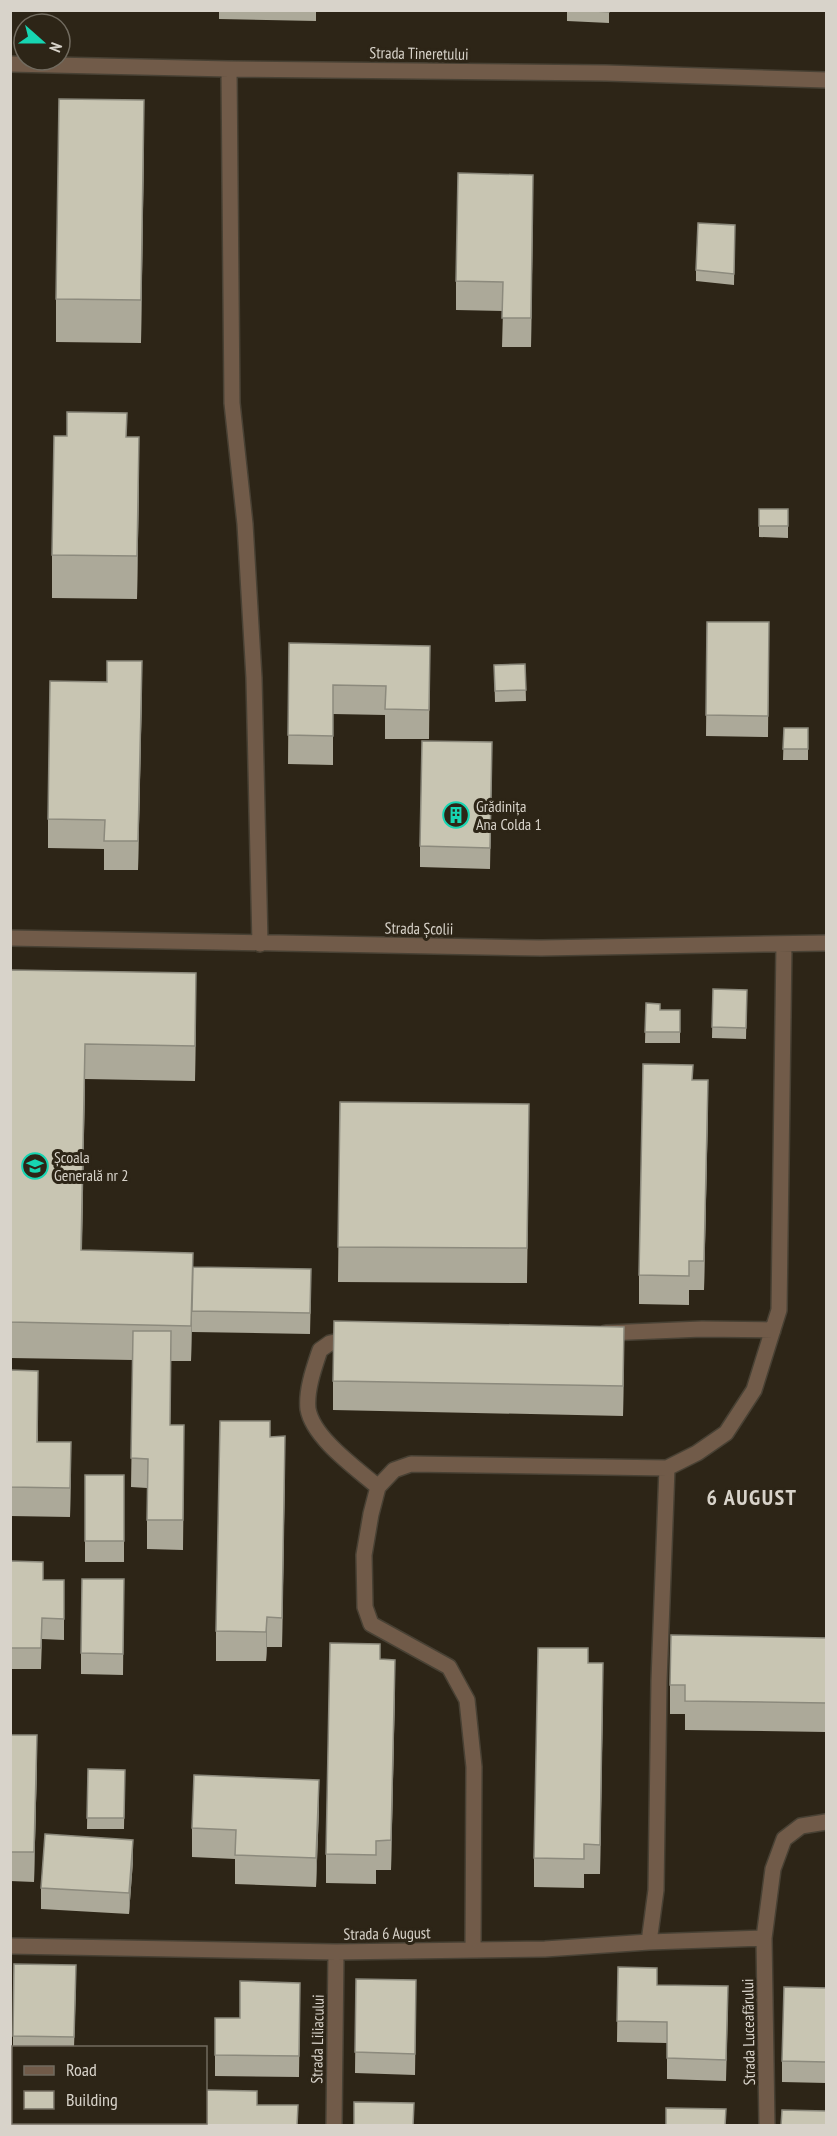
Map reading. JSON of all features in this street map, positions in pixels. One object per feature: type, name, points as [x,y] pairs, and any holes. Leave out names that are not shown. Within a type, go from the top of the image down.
[{"type":"street","name":"Strada Tineretului","points":[[10,64],[606,73],[826,80]]},
{"type":"street","points":[[229,69],[232,403],[245,524],[254,666],[260,944]]},
{"type":"street","name":"Strada Școlii","points":[[10,938],[541,948],[826,943]]},
{"type":"street","points":[[473,1950],[474,1767],[467,1700],[449,1667],[371,1624],[364,1607],[364,1555],[378,1487],[394,1470],[411,1464],[667,1468],[697,1453],[726,1432],[754,1390],[780,1310],[784,944]]},
{"type":"street","points":[[596,1333],[702,1329],[773,1330]]},
{"type":"street","points":[[366,1338],[330,1343],[320,1350],[311,1381],[308,1410],[321,1437],[378,1487]]},
{"type":"street","points":[[649,1942],[656,1890],[659,1681],[667,1468]]},
{"type":"street","name":"Strada Luceafărului","points":[[767,2126],[764,1938],[773,1869],[784,1839],[801,1826],[826,1822]]},
{"type":"street","name":"Strada 6 August","points":[[10,1946],[336,1953],[545,1949],[764,1938]]},
{"type":"street","name":"Strada Liliacului","points":[[334,2126],[336,1953]]},
{"type":"building","points":[[579,10],[609,10],[609,12]]},
{"type":"building","points":[[59,99],[144,100],[141,300],[56,299]]},
{"type":"building","points":[[458,173],[533,175],[531,318],[502,318],[503,282],[456,281]]},
{"type":"building","points":[[698,223],[735,225],[734,274],[696,270]]},
{"type":"building","points":[[67,412],[127,413],[126,437],[139,437],[137,556],[52,555],[54,436],[67,436]]},
{"type":"building","points":[[759,509],[788,509],[788,526],[759,526]]},
{"type":"building","points":[[707,622],[769,622],[768,716],[706,715]]},
{"type":"building","points":[[289,643],[430,646],[429,710],[385,709],[386,686],[333,685],[333,736],[288,735]]},
{"type":"building","points":[[107,661],[142,661],[138,841],[104,841],[105,820],[48,819],[50,681],[107,682]]},
{"type":"building","points":[[525,664],[526,690],[495,691],[494,665]]},
{"type":"building","points":[[784,728],[808,728],[808,749],[783,749]]},
{"type":"building","name":"Grădinița Ana Colda 1","points":[[422,741],[492,742],[490,848],[420,846]]},
{"type":"building","points":[[10,970],[196,973],[195,1046],[85,1044],[81,1250],[193,1253],[191,1326],[10,1322]]},
{"type":"building","points":[[713,989],[747,990],[746,1028],[712,1027]]},
{"type":"building","points":[[646,1003],[660,1004],[660,1010],[680,1010],[680,1032],[645,1032]]},
{"type":"building","points":[[643,1064],[693,1065],[692,1080],[708,1080],[704,1261],[689,1261],[689,1276],[639,1275]]},
{"type":"building","points":[[340,1102],[529,1104],[527,1248],[338,1247]]},
{"type":"building","points":[[193,1267],[311,1269],[310,1313],[192,1311]]},
{"type":"building","points":[[334,1321],[624,1327],[623,1386],[333,1381]]},
{"type":"building","points":[[133,1331],[171,1331],[170,1425],[184,1425],[183,1520],[147,1520],[148,1459],[131,1458]]},
{"type":"building","points":[[10,1370],[38,1371],[37,1442],[71,1442],[70,1488],[10,1487]]},
{"type":"building","points":[[220,1421],[270,1421],[270,1437],[285,1436],[282,1618],[267,1617],[266,1632],[216,1631]]},
{"type":"building","points":[[85,1475],[124,1475],[124,1541],[85,1541]]},
{"type":"building","points":[[10,1561],[43,1562],[43,1580],[64,1580],[64,1619],[42,1618],[41,1648],[10,1648]]},
{"type":"building","points":[[82,1579],[124,1579],[123,1654],[81,1653]]},
{"type":"building","points":[[671,1635],[826,1638],[826,1703],[685,1701],[685,1685],[670,1685]]},
{"type":"building","points":[[330,1643],[380,1644],[380,1659],[395,1660],[391,1840],[376,1841],[376,1855],[326,1854]]},
{"type":"building","points":[[538,1648],[588,1648],[588,1663],[603,1663],[600,1845],[584,1844],[584,1859],[534,1858]]},
{"type":"building","points":[[10,1735],[37,1735],[34,1852],[10,1852]]},
{"type":"building","points":[[88,1769],[125,1770],[124,1818],[87,1818]]},
{"type":"building","points":[[194,1775],[319,1780],[316,1858],[235,1855],[236,1830],[192,1828]]},
{"type":"building","points":[[45,1834],[133,1840],[129,1893],[41,1888]]},
{"type":"building","points":[[14,1964],[76,1965],[74,2037],[13,2036]]},
{"type":"building","points":[[618,1967],[657,1968],[657,1985],[728,1986],[726,2060],[667,2058],[667,2022],[617,2021]]},
{"type":"building","points":[[356,1979],[416,1980],[415,2054],[355,2052]]},
{"type":"building","points":[[240,1981],[300,1983],[299,2056],[215,2055],[215,2018],[240,2018]]},
{"type":"building","points":[[784,1987],[826,1988],[826,2062],[782,2061]]},
{"type":"building","points":[[207,2090],[257,2091],[257,2105],[298,2105],[297,2126],[188,2126],[188,2124],[207,2124]]},
{"type":"building","points":[[354,2102],[414,2103],[413,2126],[354,2126]]},
{"type":"building","points":[[666,2108],[726,2109],[725,2126],[666,2126]]},
{"type":"building","points":[[782,2110],[826,2111],[826,2126],[781,2126]]},
{"type":"place","name":"Grădinița Ana Colda 1","points":[[456,815]]},
{"type":"place","name":"Școala Generală nr 2","points":[[35,1166]]},
{"type":"district","name":"6 AUGUST","points":[[752,1497]]}]
